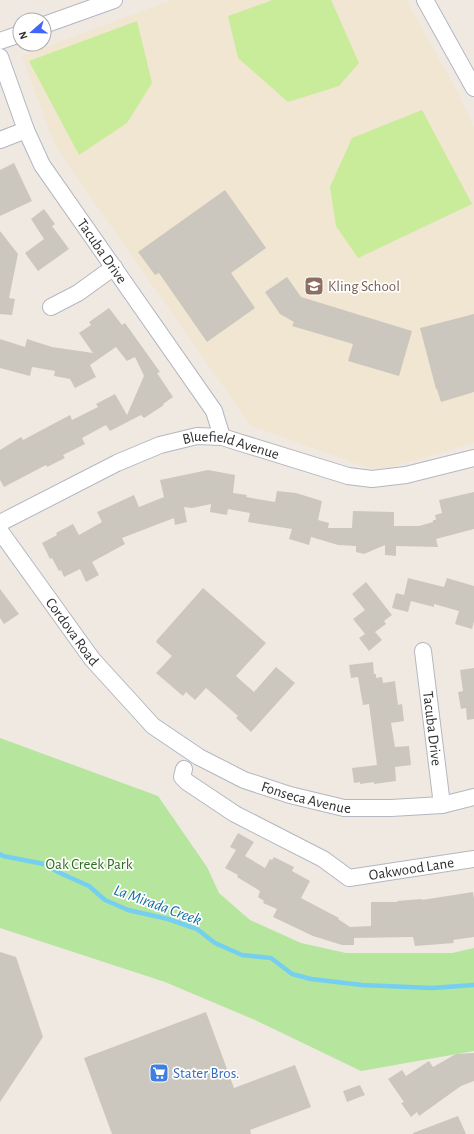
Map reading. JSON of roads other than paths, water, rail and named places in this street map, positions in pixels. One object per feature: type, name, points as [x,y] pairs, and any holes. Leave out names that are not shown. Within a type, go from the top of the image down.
[{"type":"street","points":[[52,22],[114,0]]},
{"type":"street","points":[[425,0],[474,88]]},
{"type":"street","points":[[0,41],[12,37]]},
{"type":"street","name":"Tacuba Drive","points":[[0,57],[26,130],[42,165],[214,411],[222,437]]},
{"type":"street","points":[[0,140],[26,130]]},
{"type":"street","points":[[51,307],[78,293],[114,267]]},
{"type":"street","name":"Bluefield Avenue","points":[[0,523],[117,463],[160,445],[197,436],[222,437],[348,476],[372,479],[406,475],[474,458]]},
{"type":"street","name":"Cordova Road","points":[[0,531],[92,659],[154,726]]},
{"type":"street","name":"Tacuba Drive","points":[[423,651],[442,805]]},
{"type":"street","name":"Fonseca Avenue","points":[[154,726],[199,757],[244,780],[290,795],[344,808],[391,808],[442,805],[474,798]]},
{"type":"street","name":"Oakwood Lane","points":[[184,769],[182,777],[187,782],[229,810],[323,859],[349,878],[474,859]]},
{"type":"waterway","name":"La Mirada Creek","points":[[0,854],[3,856],[44,864],[89,886],[105,900],[128,910],[168,919],[197,929],[215,943],[242,955],[271,958],[292,974],[311,979],[362,985],[432,988],[474,985]]},
{"type":"place","name":"Kling School","points":[[314,286]]},
{"type":"place","name":"Stater Bros.","points":[[159,1073]]},
{"type":"park label","name":"Oak Creek Park","points":[[89,864]]}]
